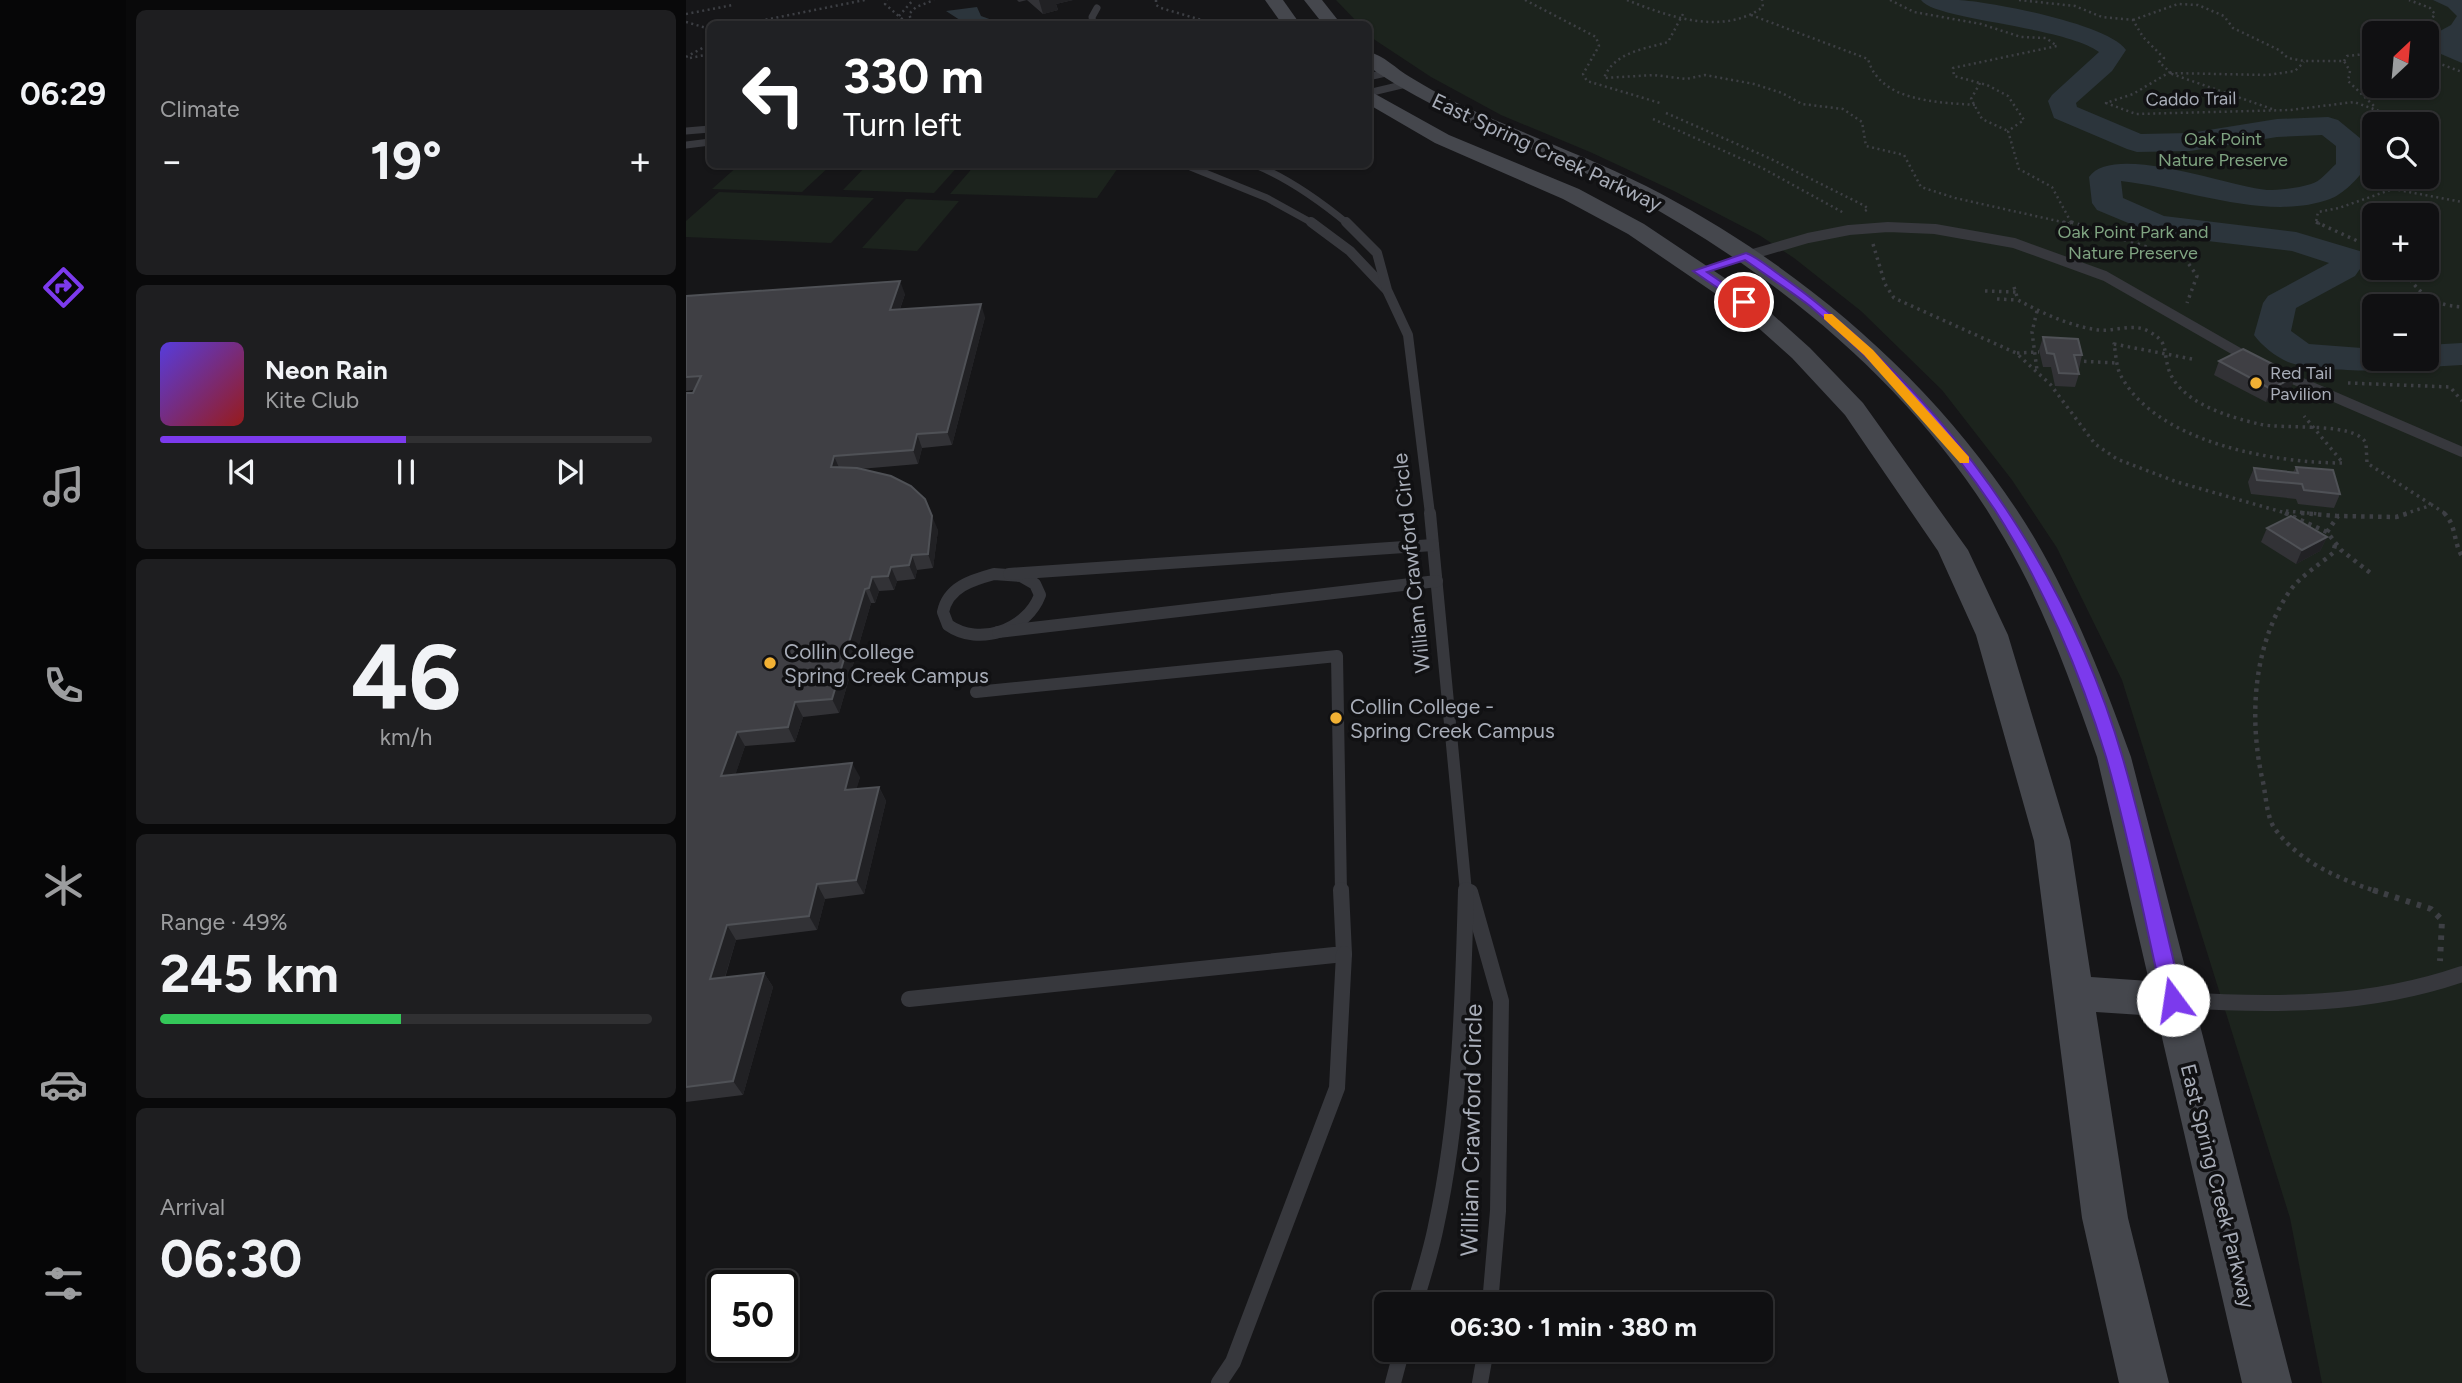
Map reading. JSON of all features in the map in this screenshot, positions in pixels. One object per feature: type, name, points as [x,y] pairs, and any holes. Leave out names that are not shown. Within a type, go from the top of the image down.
[{"type":"main road","points":[[1315,2],[1330,21]]},
{"type":"main road","points":[[1277,4],[1289,21]]},
{"type":"main road","name":"East Spring Creek Parkway","points":[[1372,60],[1462,116],[1640,191],[1746,256],[1812,303],[1868,353],[1957,449],[2002,510],[2051,598],[2087,680],[2114,757],[2267,1383]]},
{"type":"main road","name":"East Spring Creek Parkway","points":[[1372,96],[1442,139],[1570,194],[1626,224],[1744,302],[1801,353],[1854,409],[1953,550],[1992,635],[2052,841],[2105,1218],[2144,1383]]},
{"type":"main road","points":[[1699,271],[1746,256]]},
{"type":"main road","points":[[2073,993],[2173,1000]]},
{"type":"lane","points":[[1093,21],[1097,8]]},
{"type":"lane","points":[[1372,76],[1398,78]]},
{"type":"lane","points":[[1372,92],[1398,78]]},
{"type":"lane","points":[[686,131],[707,129]]},
{"type":"lane","points":[[686,145],[707,142]]},
{"type":"lane","name":"William Crawford Circle","points":[[1194,168],[1231,181],[1291,209],[1344,246],[1387,290]]},
{"type":"lane","name":"William Crawford Circle","points":[[1266,168],[1315,198],[1347,223],[1377,253],[1387,290],[1408,335],[1437,581],[1466,878],[1463,1014],[1451,1137],[1436,1227],[1418,1292]]},
{"type":"lane","points":[[1746,256],[1818,236],[1888,227],[1935,229],[2014,243],[2105,276],[2160,306],[2191,328],[2261,365],[2462,452]]},
{"type":"lane","points":[[1433,545],[978,578],[963,585],[944,604],[942,615],[946,624],[956,631],[970,635],[1437,581]]},
{"type":"lane","points":[[998,632],[1028,617],[1037,607],[1040,598],[1032,581],[1009,574]]},
{"type":"lane","points":[[976,692],[1337,656],[1339,853],[1344,954],[1336,1088],[1233,1362],[1219,1383]]},
{"type":"lane","name":"William Crawford Circle","points":[[1466,878],[1501,1001],[1498,1212],[1491,1292]]},
{"type":"lane","points":[[909,999],[1344,954]]},
{"type":"lane","points":[[2173,1000],[2242,1004],[2346,1002],[2441,982],[2462,974]]},
{"type":"lane","points":[[1393,1383],[1399,1362]]},
{"type":"lane","points":[[1480,1383],[1484,1362]]},
{"type":"path","points":[[759,21],[865,0]]},
{"type":"path","points":[[887,0],[885,4],[902,19],[892,21]]},
{"type":"path","points":[[899,16],[914,0]]},
{"type":"path","points":[[912,21],[909,15],[912,10],[933,0]]},
{"type":"path","points":[[1156,0],[1156,5],[1161,8],[1205,21]]},
{"type":"path","points":[[1525,0],[1570,22],[1599,41],[1597,51],[1584,69],[1583,78],[1593,85],[1660,103]]},
{"type":"path","points":[[1627,0],[1679,18],[1724,22],[1751,15],[1763,7],[1762,0]]},
{"type":"path","points":[[1891,0],[1914,12],[1982,23],[2021,37],[2046,38],[2057,46],[1953,68],[1954,76],[1980,83],[2008,96],[2024,120],[2008,131]]},
{"type":"path","points":[[2019,0],[2076,6],[2102,17],[2133,20],[2161,8],[2198,5],[2224,16],[2239,32],[2279,50],[2288,58],[2304,61],[2344,61]]},
{"type":"path","points":[[2409,0],[2430,8],[2435,14],[2429,21]]},
{"type":"path","points":[[686,15],[733,5]]},
{"type":"path","points":[[1614,91],[1604,78],[1605,72],[1616,60],[1668,42],[1683,14]]},
{"type":"path","points":[[1751,15],[1868,59],[1872,74],[1888,87],[1914,98],[1975,105]]},
{"type":"path","points":[[1570,22],[1579,19]]},
{"type":"path","name":"Caddo Trail","points":[[2133,20],[2143,37],[2164,58],[2159,62],[2169,73],[2133,94],[2106,103],[2136,114],[2276,111],[2317,108],[2343,102],[2354,102],[2384,112]]},
{"type":"path","points":[[686,22],[707,28]]},
{"type":"path","points":[[686,58],[707,46]]},
{"type":"path","points":[[686,58],[707,54]]},
{"type":"path","points":[[2344,61],[2347,56],[2362,54]]},
{"type":"path","points":[[2169,73],[2267,75],[2295,71],[2304,61]]},
{"type":"path","points":[[2344,61],[2350,71],[2348,81],[2375,108]]},
{"type":"path","points":[[2440,64],[2462,72]]},
{"type":"path","points":[[2169,73],[2276,111]]},
{"type":"path","points":[[1604,78],[1654,75],[1686,79],[1704,75],[1754,84],[1782,93],[1802,104],[1843,109],[1862,122],[1866,146],[1904,155],[1921,187],[1955,198],[2072,224],[2186,260],[2197,276],[2187,303],[2195,311]]},
{"type":"path","points":[[1980,83],[1971,99],[1982,119],[2008,131],[2019,169],[2052,187],[2072,224]]},
{"type":"path","points":[[1666,113],[1789,167],[1868,209],[1858,213]]},
{"type":"path","points":[[2362,243],[2316,222],[2318,212],[2339,208],[2390,189]]},
{"type":"path","points":[[2398,189],[2462,202]]},
{"type":"path","points":[[2411,280],[2413,287],[2428,297],[2450,307],[2462,307]]},
{"type":"path","points":[[1985,291],[2015,290],[2018,300]]},
{"type":"path","points":[[1997,299],[2018,300],[2037,311],[2099,330],[2133,327],[2146,329],[2164,342],[2168,372],[2188,394],[2204,405],[2279,429],[2342,429],[2363,438],[2367,445],[2367,463],[2374,470],[2423,496],[2453,521],[2458,550],[2462,556]]},
{"type":"path","points":[[2037,311],[2032,327],[2038,352],[2037,370],[2095,444],[2116,459],[2177,482],[2281,510],[2338,516],[2396,517],[2432,505]]},
{"type":"path","points":[[2192,359],[2114,344],[2115,363],[2127,387],[2141,402],[2189,431],[2226,446],[2303,462],[2343,463],[2304,416]]},
{"type":"path","points":[[2016,353],[2038,352]]},
{"type":"path","points":[[2077,361],[2115,363]]},
{"type":"path","points":[[2341,382],[2450,387],[2462,401]]},
{"type":"path","points":[[2281,510],[2327,532],[2336,544],[2373,575]]},
{"type":"path","points":[[2327,532],[2338,516]]},
{"type":"path","points":[[2336,544],[2333,553],[2290,591],[2278,613],[2259,664],[2255,726],[2263,788],[2273,827],[2295,851],[2328,872],[2431,909],[2442,920],[2441,982]]},
{"type":"green space","name":"Oak Point Park and Nature Preserve","points":[[1336,0],[2462,0],[2462,1383],[2322,1383],[2290,1218],[2122,680],[2057,548],[2012,480],[1942,390],[1861,311],[1794,258],[1759,235],[1674,191],[1501,115],[1431,77],[1375,40],[1372,37],[1372,21],[1356,21]]},
{"type":"green space","points":[[736,168],[828,168],[802,192],[712,189]]},
{"type":"green space","points":[[864,168],[956,168],[934,193],[843,190]]},
{"type":"green space","points":[[972,168],[1118,168],[1097,198],[950,194]]},
{"type":"green space","points":[[719,192],[874,198],[831,243],[686,237],[686,221]]},
{"type":"green space","points":[[906,199],[959,201],[917,251],[862,248]]},
{"type":"shaded area","points":[[2433,0],[2462,0],[2462,63],[2440,54],[2440,31],[2451,25],[2457,16],[2448,7]]},
{"type":"shaded area","points":[[977,7],[981,16],[995,21],[961,21],[946,11]]},
{"type":"building","name":"Collin College Spring Creek Campus","points":[[900,281],[890,310],[981,304],[947,432],[917,434],[913,450],[834,456],[831,467],[857,468],[891,476],[911,486],[925,499],[932,516],[928,554],[912,555],[909,565],[891,567],[888,576],[872,577],[869,588],[865,589],[832,699],[795,702],[788,727],[737,732],[721,776],[852,763],[845,790],[879,787],[856,880],[817,884],[809,916],[727,925],[710,979],[764,973],[733,1081],[686,1087],[686,393],[693,393],[701,376],[686,377],[686,296]]},
{"type":"building","points":[[2043,337],[2078,339],[2082,355],[2074,355],[2079,374],[2059,373],[2054,354],[2047,353]]},
{"type":"building","points":[[2243,349],[2296,376],[2271,389],[2219,361]]},
{"type":"building","points":[[2296,467],[2333,470],[2340,494],[2304,490],[2302,484],[2257,480],[2254,468],[2298,473]]},
{"type":"building","points":[[2291,516],[2327,537],[2302,550],[2267,528]]},
{"type":"waterway","points":[[1933,0],[2057,26],[2100,41],[2113,50],[2103,65],[2062,101],[2064,112],[2137,143],[2190,142],[2277,128],[2328,126],[2351,143],[2351,167],[2322,192],[2268,199],[2156,176],[2119,172],[2104,177],[2108,203],[2157,225],[2296,242],[2351,259],[2343,269],[2280,303],[2272,335],[2300,354],[2362,359]]},
{"type":"waterway","points":[[2439,355],[2462,354]]},
{"type":"slow traffic","points":[[1828,317],[1868,353],[1965,460]]},
{"type":"place","name":"Red Tail Pavilion","points":[[2256,383]]},
{"type":"place","name":"Collin College Spring Creek Campus","points":[[770,663]]},
{"type":"place","name":"Collin College - Spring Creek Campus","points":[[1336,718]]},
{"type":"route","points":[[1744,302],[1699,271],[1746,256],[1812,303],[1868,353],[1921,409],[1957,449],[2002,510],[2051,598],[2087,680],[2114,757],[2173,1000]]},
{"type":"park label","name":"Oak Point Nature Preserve","points":[[2223,149]]}]
